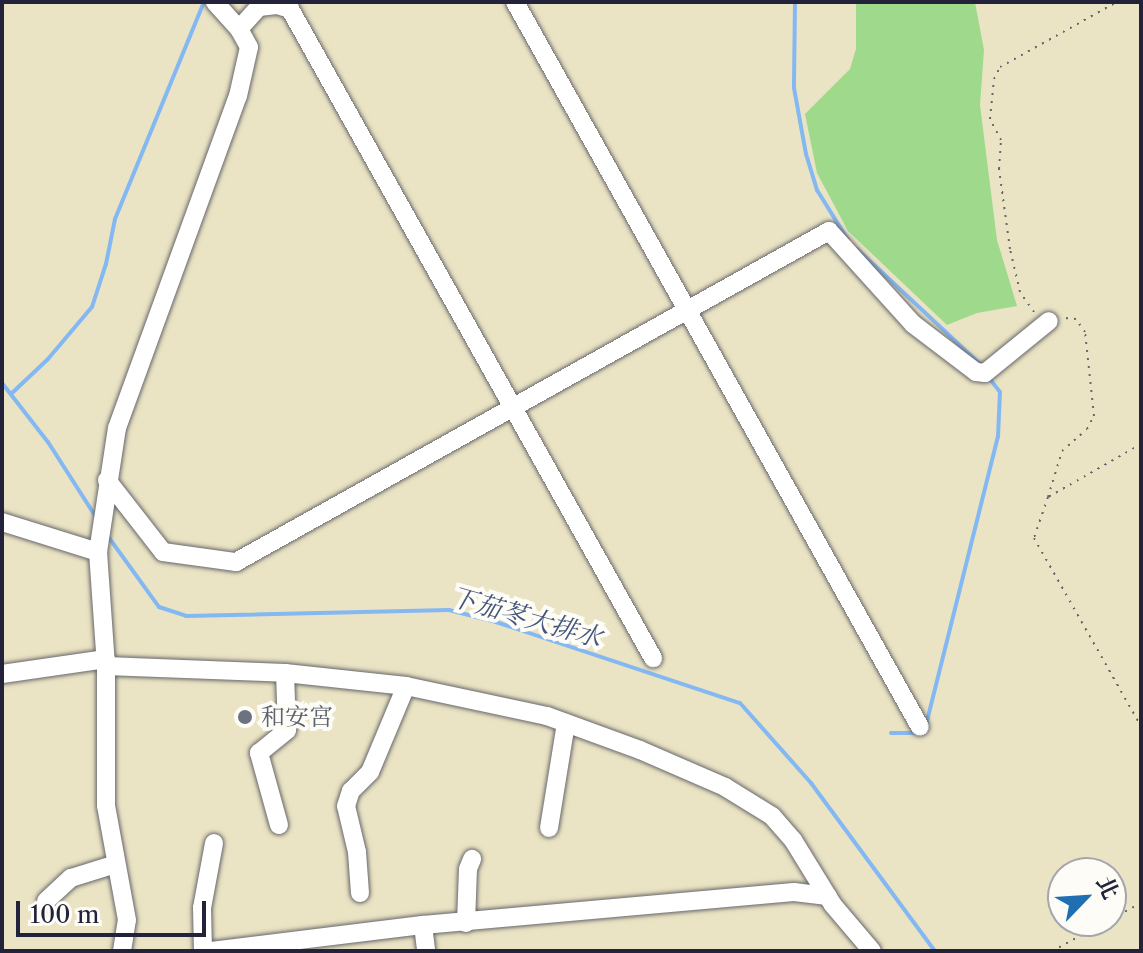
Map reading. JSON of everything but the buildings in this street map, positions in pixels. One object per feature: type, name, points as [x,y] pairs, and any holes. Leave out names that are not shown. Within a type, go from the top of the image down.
[{"type":"street","points":[[122,951],[127,920],[106,806],[106,662],[98,552],[117,428],[238,96],[249,47],[239,29],[215,2]]},
{"type":"street","points":[[515,2],[920,727]]},
{"type":"street","points":[[239,29],[259,7],[277,5],[290,9],[653,658]]},
{"type":"street","points":[[107,480],[163,552],[236,562],[829,231],[903,315],[976,372],[985,373],[1049,321]]},
{"type":"street","points":[[2,522],[98,552]]},
{"type":"street","points":[[2,674],[106,662],[285,673],[406,686],[492,703],[566,723],[725,787],[772,816],[793,840],[828,896],[872,951]]},
{"type":"street","points":[[279,825],[259,753],[287,730],[285,673]]},
{"type":"street","points":[[360,893],[357,852],[346,806],[351,791],[370,772],[406,686]]},
{"type":"street","points":[[549,828],[566,723]]},
{"type":"street","points":[[203,951],[202,908],[214,843]]},
{"type":"street","points":[[466,923],[468,869],[472,859]]},
{"type":"street","points":[[46,901],[71,878],[116,864]]},
{"type":"street","points":[[210,951],[423,925],[794,892],[828,896]]},
{"type":"street","points":[[423,925],[426,951]]},
{"type":"path","points":[[1117,2],[1000,67],[994,79],[990,119],[1001,140],[999,169],[1020,292],[1033,312],[1049,321],[1064,317],[1076,319],[1085,332],[1094,416],[1087,429],[1062,451],[1034,538],[1141,726]]},
{"type":"path","points":[[1048,497],[1141,444]]},
{"type":"path","points":[[1052,951],[1078,937]]},
{"type":"green space","points":[[856,2],[975,2],[984,50],[980,105],[997,240],[1017,306],[977,313],[947,325],[848,231],[817,173],[805,114],[850,69],[856,49]]},
{"type":"waterway","points":[[11,394],[48,359],[92,307],[106,264],[115,219],[204,2]]},
{"type":"waterway","points":[[795,2],[794,88],[806,154],[817,190],[848,240]]},
{"type":"waterway","points":[[857,249],[981,365]]},
{"type":"waterway","points":[[926,725],[998,437],[1000,392],[990,379]]},
{"type":"waterway","name":"下茄苳大排水","points":[[2,383],[48,442],[96,517]]},
{"type":"waterway","name":"下茄苳大排水","points":[[107,535],[159,607],[186,616],[449,610],[496,622],[740,703],[811,783],[935,951]]},
{"type":"waterway","points":[[891,733],[919,733]]},
{"type":"place","name":"和安宮","points":[[245,717]]}]
